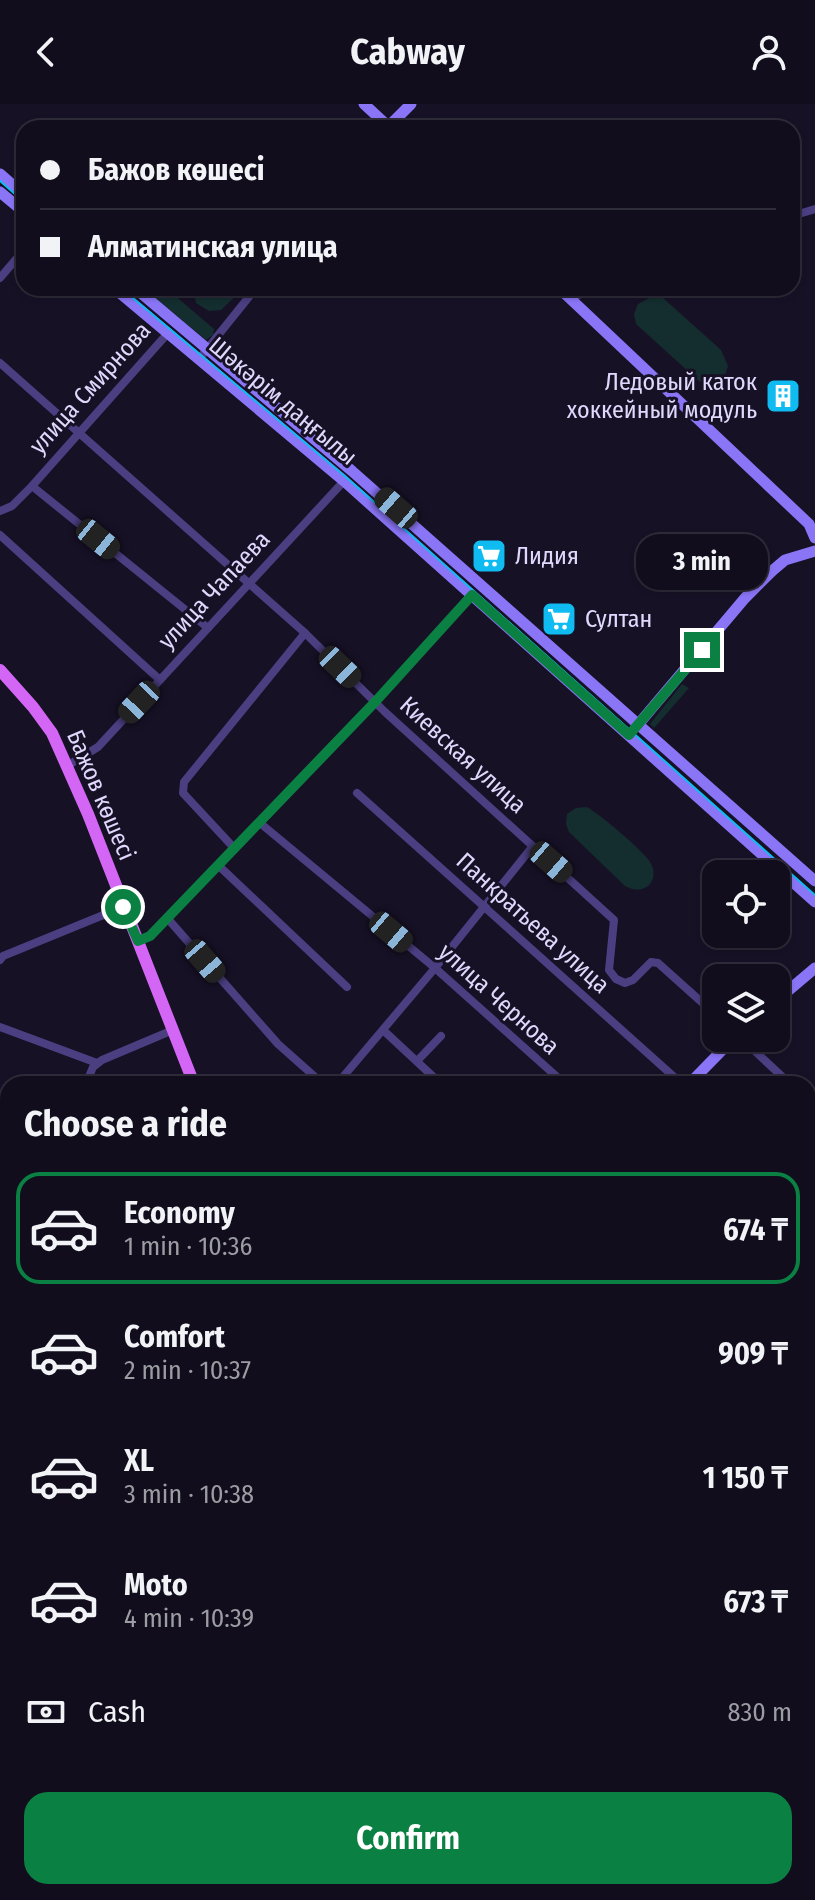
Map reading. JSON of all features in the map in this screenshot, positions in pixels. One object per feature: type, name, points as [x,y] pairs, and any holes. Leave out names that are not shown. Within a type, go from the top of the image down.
[{"type":"main road","points":[[364,104],[381,120]]},
{"type":"main road","points":[[396,120],[411,104]]},
{"type":"main road","points":[[0,174],[16,188]]},
{"type":"main road","points":[[0,192],[16,205]]},
{"type":"main road","name":"Шәкәрім даңғылы","points":[[124,296],[344,481],[815,902]]},
{"type":"main road","name":"Шәкәрім даңғылы","points":[[145,296],[482,584],[815,881]]},
{"type":"main road","points":[[569,298],[809,524],[815,538]]},
{"type":"main road","name":"улица Смирнова","points":[[168,333],[177,323]]},
{"type":"main road","name":"улица Чапаева","points":[[344,481],[352,471]]},
{"type":"main road","points":[[629,735],[745,598],[772,571],[785,560],[815,551]]},
{"type":"main road","points":[[472,595],[482,584]]},
{"type":"main road","name":"Бажов көшесі","points":[[0,670],[52,733],[191,1076]]},
{"type":"main road","points":[[790,989],[815,968]]},
{"type":"main road","points":[[697,1076],[720,1052]]},
{"type":"street","points":[[0,278],[16,259]]},
{"type":"street","points":[[199,359],[250,296]]},
{"type":"street","points":[[569,298],[575,296]]},
{"type":"street","name":"улица Смирнова","points":[[0,511],[12,506],[32,486],[168,333]]},
{"type":"street","name":"Киевская улица","points":[[0,363],[251,584],[614,920],[609,970],[616,979],[625,983],[633,980],[651,962],[658,963],[702,1002]]},
{"type":"street","name":"улица Чапаева","points":[[67,766],[98,747],[344,481]]},
{"type":"street","points":[[32,486],[208,628]]},
{"type":"street","points":[[0,535],[160,680]]},
{"type":"street","points":[[138,941],[150,936],[168,919],[376,701],[472,595]]},
{"type":"street","points":[[235,849],[183,793],[184,782],[305,633]]},
{"type":"street","name":"Панкратьева улица","points":[[357,793],[673,1076]]},
{"type":"street","name":"улица Чернова","points":[[260,823],[435,968],[556,1076]]},
{"type":"street","points":[[344,1076],[533,846]]},
{"type":"street","points":[[219,866],[347,987]]},
{"type":"street","points":[[0,960],[3,956],[123,907]]},
{"type":"street","points":[[168,919],[278,1044],[314,1076]]},
{"type":"street","points":[[0,1027],[97,1063]]},
{"type":"street","points":[[90,1076],[97,1063],[173,1030]]},
{"type":"street","points":[[383,1030],[433,1076]]},
{"type":"street","points":[[417,1061],[441,1036]]},
{"type":"street","points":[[756,1052],[781,1076]]},
{"type":"green space","points":[[153,296],[175,296],[214,329],[213,335],[206,340]]},
{"type":"green space","points":[[195,296],[236,296],[221,310],[209,311],[196,303]]},
{"type":"green space","points":[[653,296],[662,297],[721,350],[728,366],[724,378],[714,384],[700,382],[636,324],[634,314],[638,304]]},
{"type":"green space","points":[[682,684],[689,688],[654,728],[650,724]]},
{"type":"green space","points":[[587,807],[650,862],[653,875],[649,885],[638,890],[625,886],[569,832],[567,814],[576,808]]},
{"type":"tram line","points":[[0,181],[16,195]]},
{"type":"tram line","points":[[131,296],[347,478],[815,895]]},
{"type":"place","name":"Ледовый каток хоккейный модуль","points":[[783,396]]},
{"type":"place","name":"Лидия","points":[[489,556]]},
{"type":"place","name":"Султан","points":[[559,619]]},
{"type":"route","points":[[123,907],[138,941],[150,936],[376,701],[472,595],[629,735],[702,650]]}]
